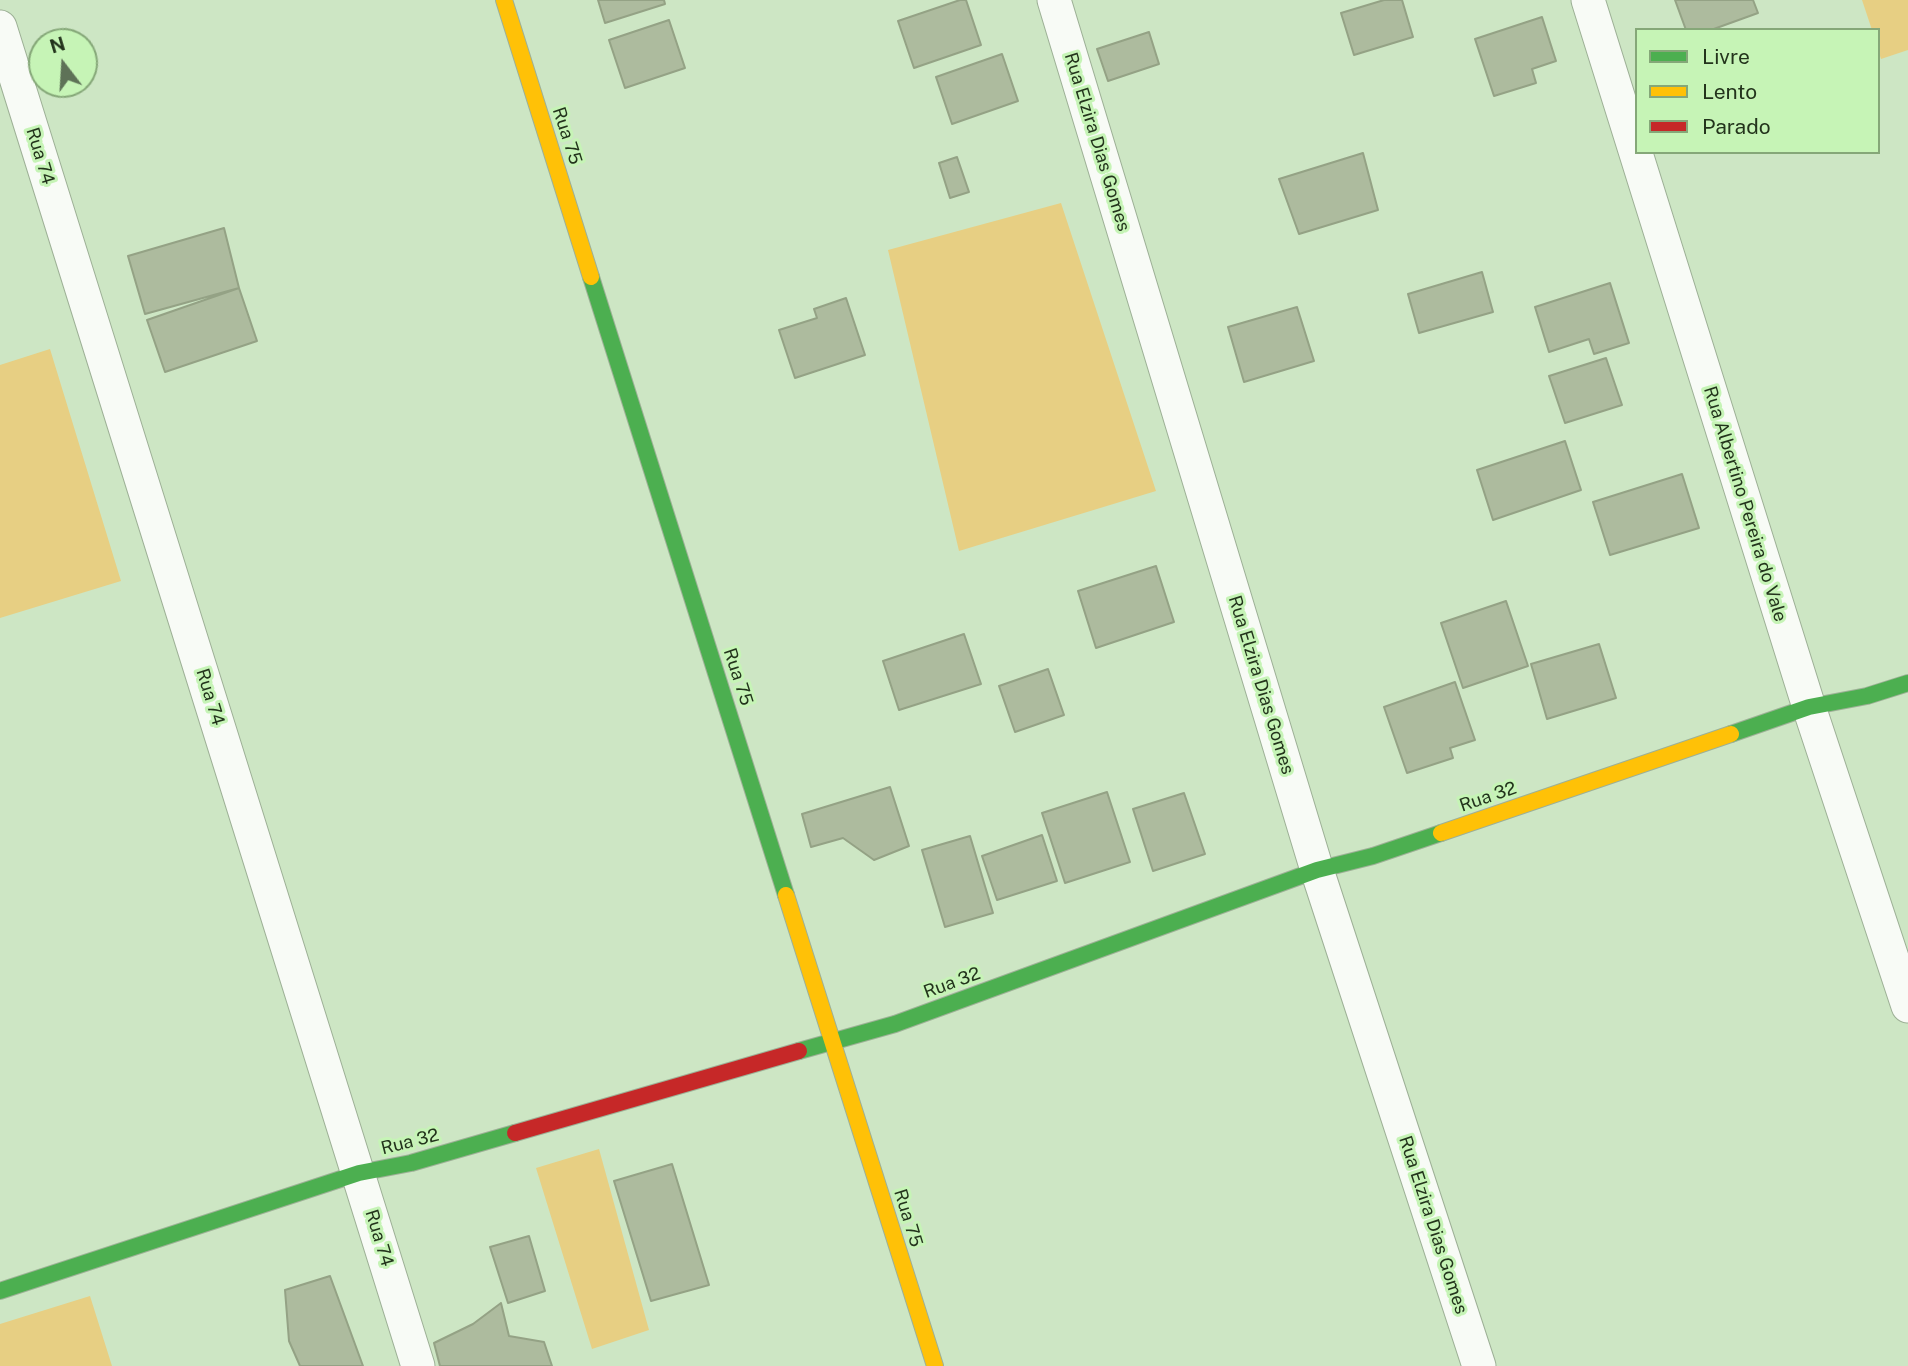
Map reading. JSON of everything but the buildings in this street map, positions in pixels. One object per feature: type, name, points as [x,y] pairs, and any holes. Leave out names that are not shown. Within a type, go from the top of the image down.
[{"type":"main road","name":"Rua 75","points":[[504,0],[934,1366]]},
{"type":"main road","name":"Rua 32","points":[[0,1291],[359,1173],[411,1163],[895,1024],[1317,870],[1373,856],[1809,708],[1867,696],[1908,683]]},
{"type":"street","name":"Rua Elzira Dias Gomes","points":[[1054,0],[1317,870],[1479,1366]]},
{"type":"street","name":"Rua Albertino Pereira do Vale","points":[[1588,0],[1635,151]]},
{"type":"street","name":"Rua 74","points":[[0,27],[418,1366]]},
{"type":"street","name":"Rua Albertino Pereira do Vale","points":[[1636,154],[1809,708],[1908,1006]]},
{"type":"shaded area","points":[[1862,0],[1908,0],[1908,50],[1881,59],[1880,28],[1871,28]]},
{"type":"shaded area","points":[[1061,203],[1156,491],[959,551],[888,250]]},
{"type":"shaded area","points":[[50,349],[121,581],[0,618],[0,365]]},
{"type":"shaded area","points":[[599,1149],[649,1330],[592,1349],[536,1168]]},
{"type":"shaded area","points":[[90,1296],[112,1366],[0,1366],[0,1324]]},
{"type":"traffic: fast","points":[[591,277],[786,895]]},
{"type":"traffic: fast","points":[[1731,734],[1809,707],[1867,696],[1908,683]]},
{"type":"traffic: fast","points":[[799,1051],[895,1024],[1317,870],[1373,856],[1441,833]]},
{"type":"traffic: fast","points":[[0,1291],[359,1173],[411,1163],[515,1133]]},
{"type":"traffic: slow","points":[[504,0],[591,277]]},
{"type":"traffic: slow","points":[[1441,833],[1731,734]]},
{"type":"traffic: slow","points":[[786,895],[935,1366]]},
{"type":"traffic: jam","points":[[515,1133],[799,1051]]}]
